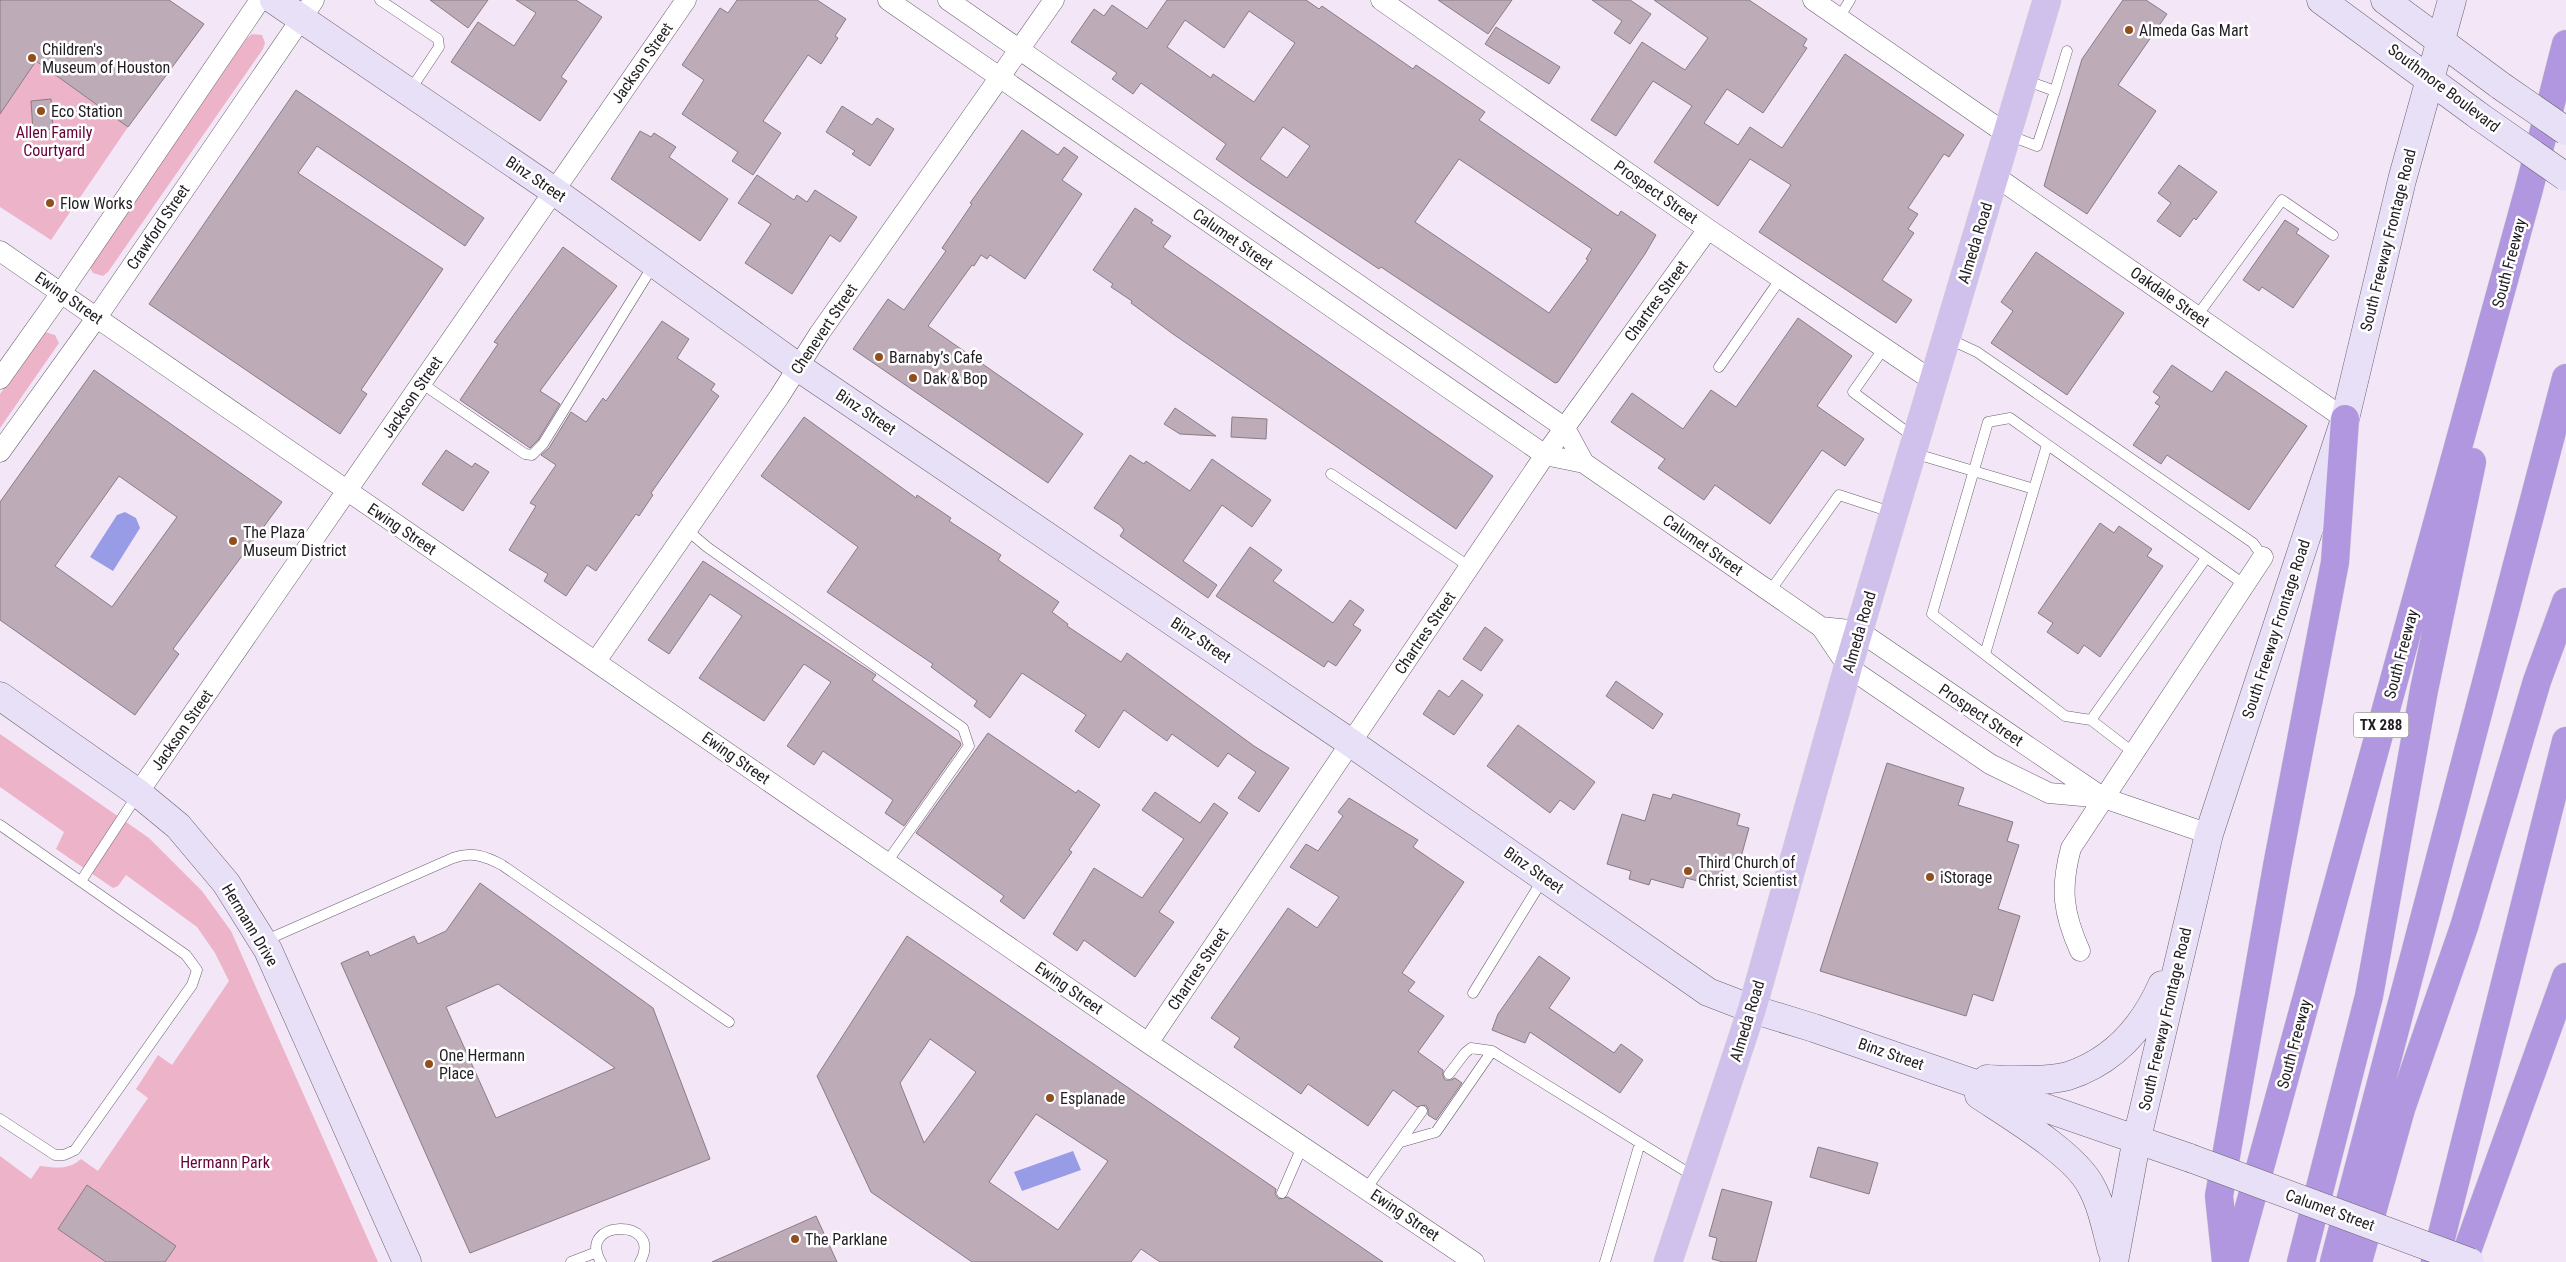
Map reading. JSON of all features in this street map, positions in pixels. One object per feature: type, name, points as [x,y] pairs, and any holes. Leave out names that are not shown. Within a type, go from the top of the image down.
[{"type":"highway","name":"South Freeway","points":[[2234,1262],[2529,189],[2566,44]]},
{"type":"highway","points":[[2301,1262],[2369,996],[2424,690],[2529,189]]},
{"type":"highway","points":[[2334,1262],[2566,378]]},
{"type":"highway","points":[[2226,1262],[2219,1196],[2335,562],[2345,418]]},
{"type":"highway","points":[[2358,1262],[2401,1109],[2464,928],[2537,681],[2566,602]]},
{"type":"highway","points":[[2435,1262],[2566,742]]},
{"type":"highway","points":[[2463,1262],[2566,978]]},
{"type":"main road","name":"Binz Street","points":[[274,0],[307,9],[409,92],[554,191],[798,367],[1351,742],[1708,992],[1752,1009],[2137,1138],[2190,1158]]},
{"type":"main road","name":"Almeda Road","points":[[1668,1262],[1752,1009],[1848,668],[2008,135],[2046,0]]},
{"type":"main road","name":"Southmore Boulevard","points":[[2322,0],[2479,116],[2566,177]]},
{"type":"main road","name":"Southmore Boulevard","points":[[2385,0],[2440,42],[2566,131]]},
{"type":"main road","name":"South Freeway Frontage Road","points":[[2114,1261],[2137,1138],[2208,834],[2345,418],[2402,180],[2452,0]]},
{"type":"main road","name":"Hermann Drive","points":[[0,696],[138,793],[178,826],[226,883],[263,941],[407,1262]]},
{"type":"main road","points":[[1954,1076],[2017,1080],[2067,1076],[2108,1057],[2130,1037],[2151,1010],[2184,936]]},
{"type":"main road","points":[[1954,1076],[2064,1154],[2090,1184],[2101,1208],[2114,1261]]},
{"type":"main road","name":"Calumet Street","points":[[2190,1158],[2470,1262]]},
{"type":"street","points":[[1,374],[61,293],[260,0]]},
{"type":"street","name":"Jackson Street","points":[[138,793],[686,0]]},
{"type":"street","name":"Calumet Street","points":[[888,0],[1545,455],[1584,462],[1770,591],[1821,627],[1848,668]]},
{"type":"street","name":"Calumet Street","points":[[948,0],[1565,428],[1584,462]]},
{"type":"street","name":"Chenevert Street","points":[[596,661],[819,334],[1054,0]]},
{"type":"street","name":"Prospect Street","points":[[1381,0],[1708,229],[1933,381]]},
{"type":"street","points":[[1813,0],[2008,135]]},
{"type":"street","name":"Crawford Street","points":[[0,452],[97,317],[307,9]]},
{"type":"street","name":"Oakdale Street","points":[[1995,176],[2345,418]]},
{"type":"street","name":"Chartres Street","points":[[1148,1043],[1545,455],[1708,229]]},
{"type":"street","name":"Ewing Street","points":[[0,251],[1148,1043],[1474,1262]]},
{"type":"street","points":[[2080,951],[2070,929],[2063,897],[2064,872],[2071,848],[2263,557]]},
{"type":"street","name":"Calumet Street","points":[[1821,627],[1859,631]]},
{"type":"street","name":"Prospect Street","points":[[1859,631],[2104,798]]},
{"type":"street","name":"Prospect Street","points":[[1848,668],[1990,764],[2049,793],[2104,798],[2208,834]]},
{"type":"lane","points":[[380,0],[438,39],[439,47],[409,92]]},
{"type":"lane","points":[[1839,18],[1850,0]]},
{"type":"lane","points":[[2008,135],[2038,146],[2067,50]]},
{"type":"lane","points":[[2024,80],[2055,91]]},
{"type":"lane","points":[[2197,316],[2282,200],[2333,235]]},
{"type":"lane","points":[[421,384],[525,454],[532,455],[543,444],[654,263]]},
{"type":"lane","points":[[1719,367],[1781,278]]},
{"type":"lane","points":[[1946,337],[1977,352],[2253,543],[2263,557]]},
{"type":"lane","points":[[1884,348],[1853,392],[1914,446],[1974,472],[2034,489]]},
{"type":"lane","points":[[2134,753],[2090,720],[2065,716],[1932,614],[1988,422],[2010,418],[2245,585]]},
{"type":"lane","points":[[1985,654],[2047,445]]},
{"type":"lane","points":[[1331,474],[1470,567]]},
{"type":"lane","points":[[1770,591],[1839,495],[1894,513]]},
{"type":"lane","points":[[687,530],[707,547],[963,728],[969,746],[887,862]]},
{"type":"lane","points":[[2090,720],[2206,558]]},
{"type":"lane","points":[[81,881],[138,793]]},
{"type":"lane","points":[[0,825],[186,955],[197,970],[192,985],[75,1150],[64,1155],[56,1155],[0,1119]]},
{"type":"lane","points":[[263,941],[452,858],[464,854],[473,854],[488,858],[502,865],[729,1022]]},
{"type":"lane","points":[[1473,993],[1544,877]]},
{"type":"lane","points":[[1449,1074],[1465,1053],[1472,1048],[1492,1051],[1696,1178]]},
{"type":"lane","points":[[1401,1142],[1436,1132],[1492,1051]]},
{"type":"lane","points":[[1366,1189],[1422,1110]]},
{"type":"lane","points":[[1605,1262],[1640,1143]]},
{"type":"lane","points":[[1282,1193],[1302,1147]]},
{"type":"lane","points":[[571,1262],[599,1257],[601,1237],[606,1232],[621,1227],[635,1232],[643,1245],[644,1252],[640,1262]]},
{"type":"green space","points":[[252,34],[262,35],[265,43],[263,49],[108,272],[103,276],[93,273],[90,268],[91,261],[247,38]]},
{"type":"green space","name":"Allen Family Courtyard","points":[[36,61],[128,127],[51,240],[0,207],[0,114]]},
{"type":"green space","points":[[45,332],[55,335],[59,343],[0,428],[0,394]]},
{"type":"green space","name":"Hermann Park","points":[[0,734],[149,838],[202,891],[231,931],[378,1262],[0,1262],[0,1156],[31,1179],[40,1166],[67,1167],[81,1159],[98,1171],[148,1098],[136,1089],[158,1055],[172,1065],[229,981],[215,953],[197,927],[126,875],[118,886],[113,888],[56,849],[64,832],[0,787]]},
{"type":"water","points":[[125,512],[136,518],[140,528],[113,571],[90,557],[117,515]]},
{"type":"water","points":[[1073,1151],[1081,1170],[1022,1191],[1014,1172]]},
{"type":"building","points":[[0,0],[169,0],[204,24],[128,127],[36,61],[0,114]]},
{"type":"building","points":[[430,0],[488,0],[468,28]]},
{"type":"building","points":[[516,0],[576,0],[602,17],[561,77],[567,81],[540,121],[451,62],[478,22],[514,46],[536,13]]},
{"type":"building","points":[[737,0],[817,0],[846,19],[835,36],[838,38],[821,64],[808,55],[763,121],[781,133],[753,175],[732,161],[738,152],[682,114],[704,80],[682,65],[720,8],[728,13]]},
{"type":"building","points":[[1167,0],[1306,0],[1319,9],[1322,6],[1413,69],[1416,65],[1485,112],[1479,120],[1618,216],[1621,211],[1656,235],[1558,382],[1555,383],[1381,267],[1379,269],[1250,183],[1216,159],[1226,144],[1141,83],[1133,94],[1112,79],[1117,73],[1071,42],[1094,9],[1104,16],[1112,5],[1147,29]],"holes":[[[1249,11],[1295,43],[1254,102],[1213,74],[1211,78],[1167,47],[1185,20],[1224,48]],[[1283,127],[1310,146],[1287,178],[1260,159]],[[1459,159],[1592,249],[1586,259],[1588,260],[1549,313],[1415,222]]]},
{"type":"building","points":[[1438,0],[1512,0],[1488,34]]},
{"type":"building","points":[[1592,0],[1630,0],[1651,14],[1630,44],[1614,33],[1622,21]]},
{"type":"building","points":[[1654,0],[1749,0],[1807,39],[1803,46],[1807,48],[1763,113],[1727,89],[1704,123],[1738,145],[1750,127],[1782,148],[1845,54],[1964,135],[1949,157],[1944,154],[1908,208],[1918,214],[1908,229],[1914,233],[1882,280],[1912,300],[1896,323],[1759,232],[1791,185],[1750,159],[1718,206],[1654,162],[1692,106],[1653,81],[1616,136],[1591,120],[1642,42],[1685,70],[1708,38]]},
{"type":"building","points":[[2123,0],[2146,0],[2167,14],[2118,85],[2156,111],[2087,214],[2044,186],[2082,59]]},
{"type":"building","points":[[1496,27],[1560,67],[1549,84],[1485,44]]},
{"type":"building","points":[[296,90],[484,218],[465,246],[317,146],[298,173],[443,269],[361,390],[367,394],[340,434],[149,304]]},
{"type":"building","points":[[51,99],[53,129],[33,131],[31,101]]},
{"type":"building","points":[[842,106],[872,125],[877,118],[894,129],[870,166],[852,154],[855,151],[826,132]]},
{"type":"building","points":[[1022,130],[1058,155],[1064,147],[1078,157],[1062,180],[1082,194],[1025,279],[990,255],[987,259],[981,255],[928,326],[1083,434],[1048,483],[853,349],[888,299],[904,310],[946,251],[942,248],[972,204],[970,203]]},
{"type":"building","points":[[640,131],[651,137],[654,133],[676,147],[669,157],[728,199],[700,241],[611,179]]},
{"type":"building","points":[[2179,165],[2217,192],[2196,220],[2194,218],[2180,237],[2157,221],[2171,203],[2158,193]]},
{"type":"building","points":[[757,175],[794,200],[797,195],[807,202],[815,190],[857,217],[840,242],[830,235],[792,294],[745,263],[771,224],[738,203]]},
{"type":"building","points":[[1135,208],[1153,220],[1151,223],[1171,236],[1163,247],[1493,476],[1456,529],[1173,334],[1131,303],[1132,301],[1111,287],[1113,284],[1093,270]]},
{"type":"building","points":[[2285,220],[2299,229],[2296,233],[2329,256],[2293,308],[2262,287],[2259,291],[2243,280]]},
{"type":"building","points":[[563,247],[617,286],[540,391],[560,404],[538,440],[530,448],[460,400],[498,344],[494,342]]},
{"type":"building","points":[[2036,252],[2124,313],[2067,395],[1991,343],[2013,311],[2001,302]]},
{"type":"building","points":[[1798,318],[1852,356],[1817,406],[1864,439],[1845,466],[1822,450],[1770,524],[1715,485],[1704,500],[1658,468],[1665,459],[1611,422],[1632,393],[1683,429],[1711,390],[1736,407]]},
{"type":"building","points":[[662,321],[689,339],[677,358],[715,384],[711,390],[719,396],[651,493],[653,495],[639,516],[636,514],[596,571],[587,565],[566,596],[544,581],[548,574],[509,550],[536,506],[530,503],[556,465],[541,455],[549,448],[571,412],[586,422],[603,398],[606,401]]},
{"type":"building","points":[[2172,365],[2212,392],[2226,371],[2307,426],[2249,510],[2167,455],[2161,464],[2133,445],[2160,406],[2155,403],[2160,397],[2153,392]]},
{"type":"building","name":"The Plaza Museum District","points":[[94,370],[282,502],[173,649],[179,654],[135,715],[0,620],[0,502]],"holes":[[[119,476],[177,517],[112,607],[55,566]]]},
{"type":"building","points":[[1175,408],[1216,436],[1180,434],[1164,424]]},
{"type":"building","points":[[804,417],[916,498],[917,495],[951,518],[949,521],[1001,555],[998,560],[1059,602],[1052,612],[1068,624],[1067,626],[1121,662],[1127,653],[1254,746],[1289,768],[1259,812],[1238,798],[1256,772],[1228,753],[1218,767],[1172,734],[1167,741],[1124,710],[1099,748],[1075,731],[1086,715],[1022,673],[990,718],[974,706],[977,701],[931,667],[933,664],[827,592],[858,547],[761,476]]},
{"type":"building","points":[[1232,417],[1267,419],[1266,439],[1231,437]]},
{"type":"building","points":[[446,450],[472,467],[475,463],[489,472],[463,511],[422,484]]},
{"type":"building","points":[[1130,455],[1144,464],[1146,461],[1190,491],[1212,459],[1271,500],[1252,527],[1222,505],[1183,561],[1217,585],[1208,598],[1120,536],[1124,530],[1120,525],[1094,508]]},
{"type":"building","points":[[2100,523],[2114,533],[2119,526],[2152,549],[2147,556],[2163,566],[2100,657],[2084,645],[2078,654],[2047,632],[2053,623],[2038,613]]},
{"type":"building","points":[[1250,547],[1282,570],[1273,581],[1333,623],[1350,600],[1364,610],[1353,625],[1361,630],[1336,666],[1328,661],[1324,667],[1216,596]]},
{"type":"building","points":[[703,561],[876,675],[872,680],[960,742],[961,745],[904,826],[885,813],[893,800],[823,751],[814,765],[787,746],[831,682],[804,664],[764,721],[699,678],[742,616],[710,594],[669,654],[648,640]]},
{"type":"building","points":[[1485,627],[1503,640],[1481,671],[1463,659]]},
{"type":"building","points":[[1462,680],[1483,695],[1454,735],[1423,714],[1439,690],[1449,697]]},
{"type":"building","points":[[1616,681],[1663,714],[1653,729],[1606,696]]},
{"type":"building","points":[[1518,725],[1595,782],[1574,810],[1560,800],[1550,813],[1487,766]]},
{"type":"building","points":[[988,733],[1076,793],[1078,790],[1100,805],[1069,850],[1072,852],[1024,919],[1000,901],[1004,896],[916,833]]},
{"type":"building","name":"iStorage","points":[[1887,763],[1964,788],[1958,805],[2013,822],[2007,841],[2019,845],[1998,909],[2020,916],[1993,1001],[1973,994],[1966,1016],[1820,971]]},
{"type":"building","points":[[1155,792],[1200,823],[1214,803],[1228,813],[1159,912],[1174,922],[1135,977],[1084,940],[1077,951],[1053,934],[1094,868],[1142,898],[1184,839],[1142,810]]},
{"type":"building","points":[[1653,794],[1671,799],[1673,794],[1740,814],[1737,825],[1749,828],[1741,857],[1729,859],[1720,876],[1712,880],[1702,882],[1686,878],[1683,888],[1651,879],[1649,885],[1629,879],[1631,871],[1607,864],[1622,814],[1645,821]]},
{"type":"building","points":[[1349,798],[1418,840],[1413,847],[1464,882],[1402,973],[1415,982],[1408,991],[1444,1016],[1418,1052],[1443,1070],[1445,1080],[1455,1078],[1462,1083],[1436,1120],[1428,1115],[1426,1105],[1417,1107],[1393,1090],[1368,1126],[1308,1084],[1301,1094],[1234,1047],[1240,1038],[1211,1018],[1288,908],[1317,928],[1339,897],[1290,867],[1306,844],[1318,851],[1343,816],[1338,812]]},
{"type":"building","name":"One Hermann Place","points":[[480,883],[653,1008],[710,1159],[470,1253],[341,963],[368,951],[370,956],[414,936],[418,944],[446,931]],"holes":[[[498,984],[615,1068],[496,1118],[446,1007]]]},
{"type":"building","name":"Esplanade","points":[[907,936],[1276,1189],[1275,1194],[1279,1199],[1288,1197],[1383,1262],[1160,1262],[1141,1249],[1131,1262],[972,1262],[871,1192],[817,1076]],"holes":[[[930,1039],[976,1072],[924,1143],[900,1083]],[[1036,1114],[1108,1161],[1058,1230],[989,1182]]]},
{"type":"building","points":[[1539,956],[1570,978],[1549,1008],[1614,1053],[1621,1044],[1643,1060],[1620,1093],[1530,1032],[1525,1043],[1492,1030],[1498,1014]]},
{"type":"building","points":[[1818,1147],[1878,1163],[1869,1194],[1810,1177]]},
{"type":"building","points":[[87,1185],[176,1246],[165,1262],[106,1262],[58,1229]]},
{"type":"building","points":[[1722,1189],[1772,1202],[1756,1262],[1723,1262],[1712,1259],[1717,1238],[1709,1236]]},
{"type":"building","name":"The Parklane","points":[[816,1216],[837,1262],[712,1262]]},
{"type":"place","name":"Almeda Gas Mart","points":[[2129,30]]},
{"type":"place","name":"Children's Museum of Houston","points":[[32,58]]},
{"type":"place","name":"Eco Station","points":[[41,111]]},
{"type":"place","name":"Flow Works","points":[[50,203]]},
{"type":"place","name":"Barnaby’s Cafe","points":[[879,357]]},
{"type":"place","name":"Dak & Bop","points":[[913,378]]},
{"type":"place","name":"The Plaza Museum District","points":[[233,541]]},
{"type":"place","name":"Third Church of Christ, Scientist","points":[[1688,871]]},
{"type":"place","name":"iStorage","points":[[1930,877]]},
{"type":"place","name":"One Hermann Place","points":[[429,1064]]},
{"type":"place","name":"Esplanade","points":[[1050,1098]]},
{"type":"place","name":"The Parklane","points":[[795,1239]]}]
